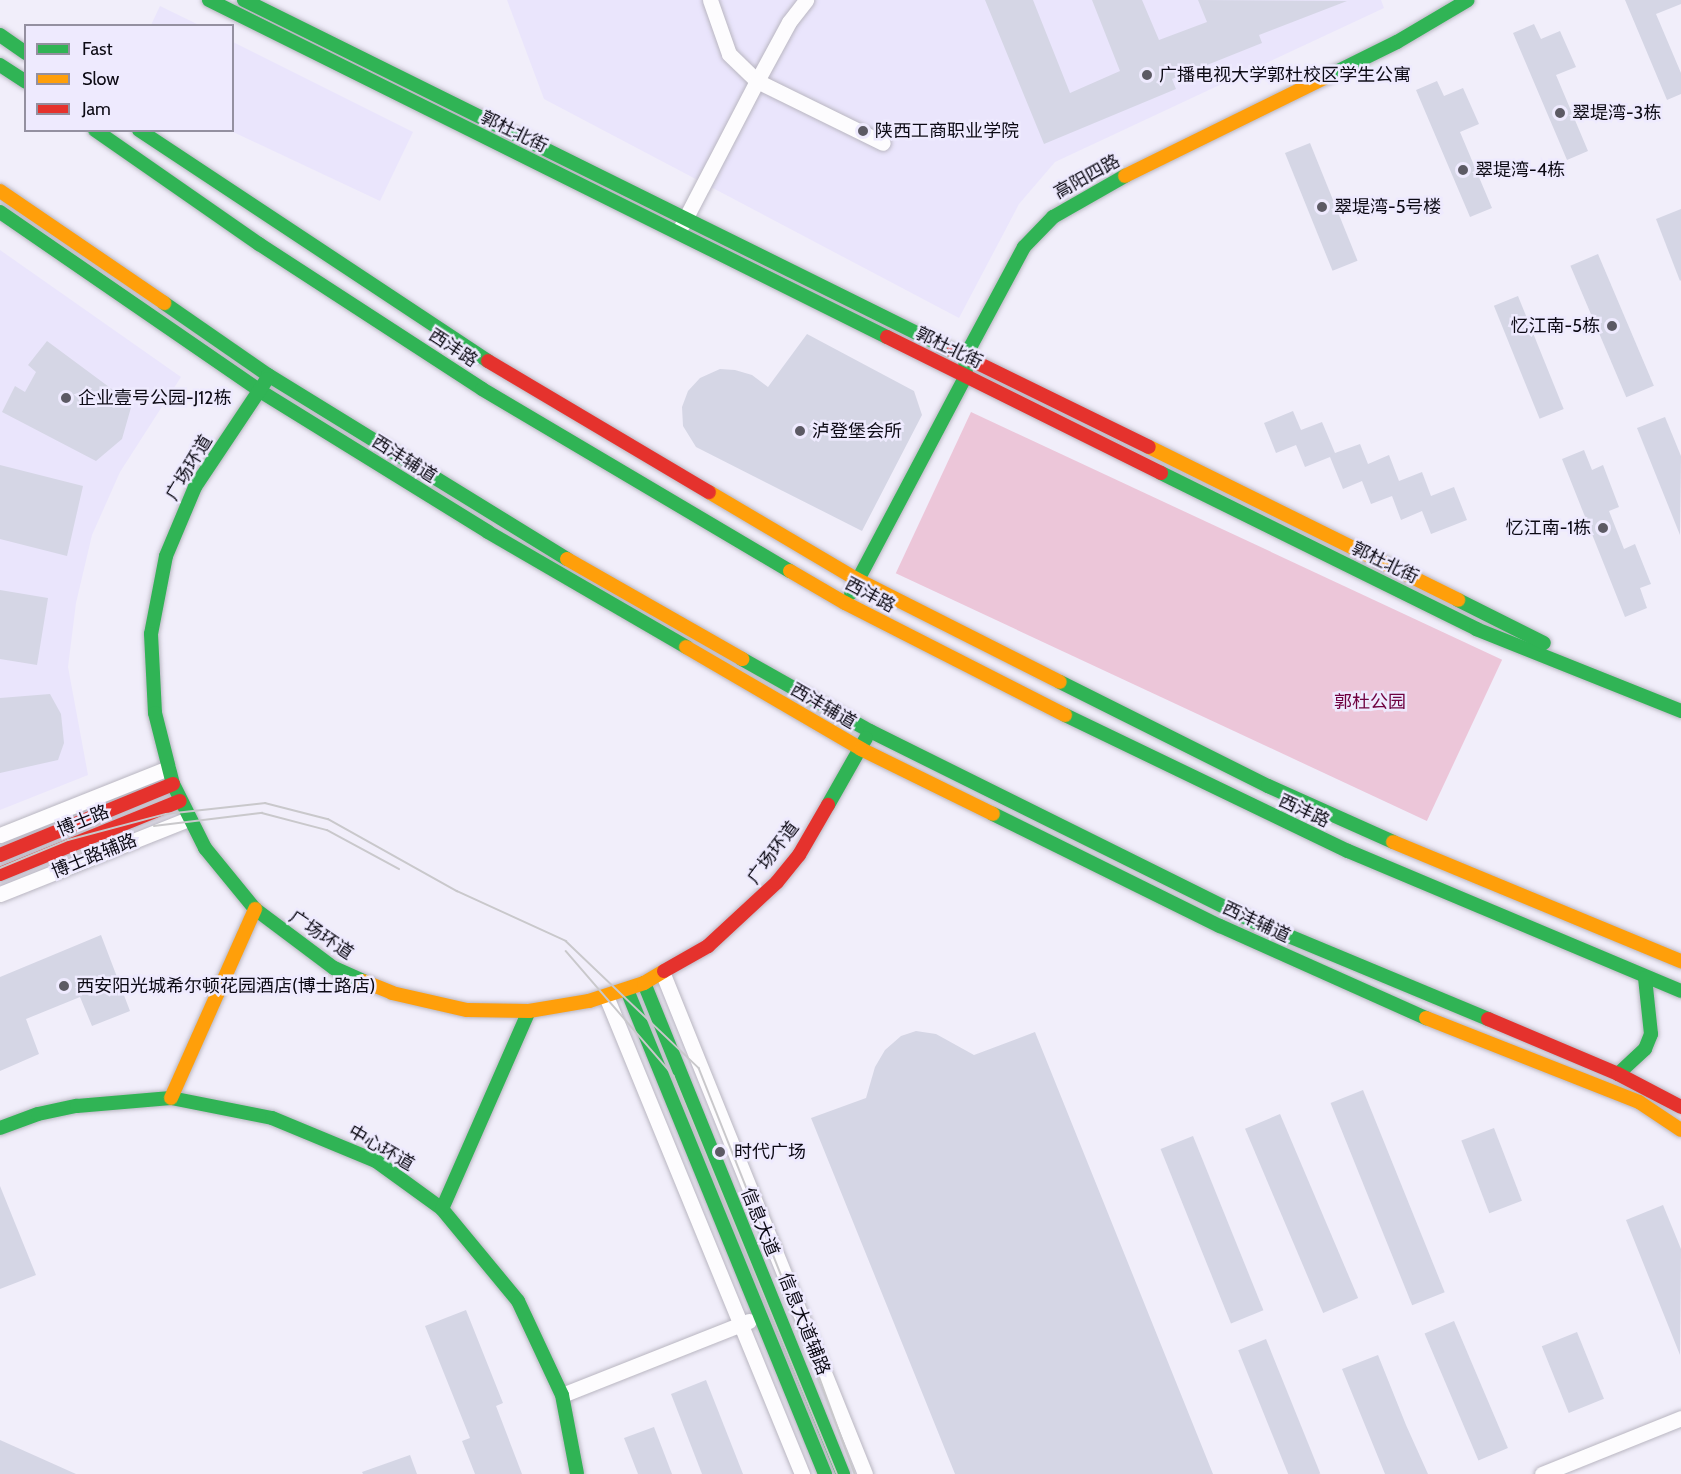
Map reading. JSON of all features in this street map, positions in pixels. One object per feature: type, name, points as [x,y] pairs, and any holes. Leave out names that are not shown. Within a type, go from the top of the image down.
[{"type":"main road","name":"郭杜北街","points":[[209,0],[1476,629],[1578,673],[1681,711]]},
{"type":"main road","name":"郭杜北街","points":[[244,0],[1482,614],[1681,698]]},
{"type":"main road","name":"高阳四路","points":[[965,357],[1024,247],[1053,217],[1086,195],[1397,42],[1468,0]]},
{"type":"main road","points":[[0,35],[24,52]]},
{"type":"main road","points":[[0,65],[24,81]]},
{"type":"main road","name":"西沣路","points":[[98,132],[259,244],[483,389],[845,603],[1173,770],[1348,851],[1645,978],[1681,991]]},
{"type":"main road","name":"西沣路","points":[[142,132],[497,368],[858,580],[1268,786],[1431,859],[1681,961]]},
{"type":"main road","name":"西沣辅道","points":[[0,191],[268,375],[545,547],[870,731],[1255,922],[1618,1074],[1676,1103]]},
{"type":"main road","name":"西沣辅道","points":[[0,212],[260,391],[488,532],[861,749],[1220,926],[1394,1005],[1639,1102],[1681,1130]]},
{"type":"main road","points":[[845,603],[966,376],[965,357]]},
{"type":"main road","name":"广场环道","points":[[268,375],[260,391],[195,487],[166,556],[154,606],[151,674],[154,714],[173,784],[188,819],[205,848],[255,909],[308,951],[364,984],[467,1010],[529,1011],[627,990],[663,974],[738,922],[777,882],[799,855],[870,731]]},
{"type":"main road","name":"博士路","points":[[0,855],[173,784]]},
{"type":"main road","name":"博士路","points":[[0,874],[180,801]]},
{"type":"main road","points":[[171,1098],[255,909]]},
{"type":"main road","points":[[1618,1074],[1645,1049],[1651,1034],[1645,978]]},
{"type":"main road","name":"信息大道","points":[[644,983],[843,1474]]},
{"type":"main road","name":"信息大道","points":[[627,990],[825,1474]]},
{"type":"main road","points":[[442,1209],[529,1011]]},
{"type":"main road","name":"中心环道","points":[[0,1128],[38,1114],[77,1106],[171,1098],[233,1108],[325,1137],[376,1161],[442,1209],[518,1301],[562,1395],[578,1474]]},
{"type":"street","points":[[710,0],[729,54],[757,81],[883,143]]},
{"type":"street","points":[[678,234],[789,22],[806,0]]},
{"type":"street","points":[[0,835],[168,768]]},
{"type":"street","name":"博士路辅路","points":[[0,894],[188,819]]},
{"type":"street","name":"信息大道辅路","points":[[663,974],[865,1474]]},
{"type":"street","points":[[606,996],[802,1474]]},
{"type":"street","points":[[562,1395],[776,1311]]},
{"type":"street","points":[[1542,1474],[1681,1418]]},
{"type":"shaded area","name":"陕西工商职业学院","points":[[507,0],[1381,0],[1384,8],[1055,162],[1019,204],[959,318],[544,99]]},
{"type":"shaded area","points":[[160,6],[197,24],[151,24]]},
{"type":"shaded area","points":[[234,42],[413,132],[380,201],[233,132]]},
{"type":"shaded area","points":[[0,250],[181,377],[120,472],[92,535],[76,603],[68,667],[88,775],[0,810]]},
{"type":"green space","name":"郭杜公园","points":[[971,412],[1502,660],[1427,821],[896,573]]},
{"type":"building","name":"广播电视大学郭杜校区学生公寓","points":[[985,0],[1033,0],[1070,93],[1120,71],[1092,0],[1142,0],[1159,40],[1207,22],[1198,0],[1347,1],[1259,35],[1262,43],[1172,79],[1176,89],[1044,144]]},
{"type":"building","points":[[1625,0],[1681,0],[1681,4],[1656,14],[1681,73],[1681,94],[1667,100]]},
{"type":"building","name":"翠堤湾-3栋","points":[[1534,24],[1541,39],[1560,31],[1576,67],[1556,75],[1588,151],[1567,160],[1513,33]]},
{"type":"building","name":"翠堤湾-4栋","points":[[1437,81],[1444,96],[1463,88],[1479,124],[1460,132],[1492,208],[1470,217],[1416,90]]},
{"type":"building","name":"翠堤湾-5号楼","points":[[1310,143],[1358,261],[1333,271],[1285,153]]},
{"type":"building","points":[[1681,209],[1681,280],[1680,281],[1656,219]]},
{"type":"building","name":"忆江南-5栋","points":[[1598,254],[1654,386],[1626,397],[1570,266]]},
{"type":"building","points":[[1518,296],[1564,409],[1540,419],[1494,306]]},
{"type":"building","name":"泸登堡会所","points":[[807,334],[914,391],[922,415],[862,531],[696,447],[683,426],[682,407],[688,391],[700,378],[720,369],[735,370],[752,375],[768,387]]},
{"type":"building","name":"企业壹号公园-J12栋","points":[[47,341],[132,404],[122,439],[96,461],[2,412],[15,386],[25,392],[36,372],[28,365]]},
{"type":"building","points":[[1293,411],[1301,430],[1322,422],[1335,453],[1360,444],[1368,464],[1389,455],[1399,481],[1422,472],[1431,496],[1454,487],[1467,520],[1431,534],[1422,511],[1401,520],[1392,496],[1371,504],[1362,481],[1343,489],[1330,457],[1305,467],[1296,445],[1276,453],[1264,423]]},
{"type":"building","points":[[1665,417],[1681,456],[1680,535],[1637,428]]},
{"type":"building","name":"忆江南-1栋","points":[[1584,450],[1592,470],[1603,465],[1619,507],[1609,511],[1624,549],[1635,544],[1651,584],[1640,588],[1647,608],[1625,617],[1562,459]]},
{"type":"building","points":[[0,465],[83,486],[67,556],[0,539]]},
{"type":"building","points":[[0,590],[48,598],[37,665],[0,659]]},
{"type":"building","points":[[50,694],[61,714],[64,743],[58,760],[0,773],[0,698]]},
{"type":"building","name":"西安阳光城希尔顿花园酒店(博士路店)","points":[[101,935],[130,1011],[92,1026],[80,997],[26,1019],[39,1054],[0,1071],[0,977]]},
{"type":"building","points":[[916,1031],[936,1034],[974,1055],[1035,1032],[1213,1474],[955,1474],[811,1118],[866,1098],[875,1067],[885,1050],[901,1036]]},
{"type":"building","points":[[1363,1090],[1445,1292],[1412,1305],[1331,1103]]},
{"type":"building","points":[[1280,1114],[1358,1298],[1323,1313],[1245,1129]]},
{"type":"building","points":[[1494,1128],[1522,1201],[1489,1213],[1461,1141]]},
{"type":"building","points":[[1193,1136],[1263,1310],[1231,1323],[1161,1149]]},
{"type":"building","points":[[0,1186],[36,1275],[0,1289]]},
{"type":"building","points":[[1663,1205],[1681,1249],[1680,1355],[1626,1220]]},
{"type":"building","points":[[466,1310],[503,1403],[496,1406],[522,1474],[475,1474],[462,1441],[470,1438],[425,1326]]},
{"type":"building","points":[[1454,1321],[1508,1448],[1478,1461],[1425,1334]]},
{"type":"building","points":[[1577,1332],[1604,1399],[1569,1413],[1542,1346]]},
{"type":"building","points":[[1266,1339],[1320,1473],[1288,1474],[1238,1350]]},
{"type":"building","points":[[1378,1355],[1428,1474],[1385,1474],[1342,1369]]},
{"type":"building","points":[[706,1380],[743,1474],[702,1474],[671,1394]]},
{"type":"building","points":[[654,1427],[672,1474],[638,1474],[624,1438]]},
{"type":"building","points":[[0,1440],[76,1474],[0,1474]]},
{"type":"building","points":[[410,1455],[417,1474],[363,1474],[362,1472]]},
{"type":"tram line","points":[[0,868],[68,840],[166,814],[265,803],[328,819],[457,891],[566,941],[699,1068],[790,1297],[855,1474]]},
{"type":"tram line","points":[[154,826],[262,813],[327,830],[399,869]]},
{"type":"tram line","points":[[566,951],[674,1076],[837,1474]]},
{"type":"traffic: fast","points":[[209,0],[887,337]]},
{"type":"traffic: fast","points":[[244,0],[953,351]]},
{"type":"traffic: fast","points":[[1324,78],[1397,42],[1468,0]]},
{"type":"traffic: fast","points":[[0,35],[24,52]]},
{"type":"traffic: fast","points":[[0,65],[24,81]]},
{"type":"traffic: fast","points":[[98,132],[259,244],[482,389],[790,571]]},
{"type":"traffic: fast","points":[[142,132],[488,361]]},
{"type":"traffic: fast","points":[[851,593],[966,376],[965,357],[1024,247],[1053,217],[1125,176]]},
{"type":"traffic: fast","points":[[0,212],[260,391],[488,532],[686,647]]},
{"type":"traffic: fast","points":[[164,303],[268,375],[567,559]]},
{"type":"traffic: fast","points":[[267,379],[195,487],[166,556],[151,634],[155,713],[173,784],[205,848],[255,909],[334,968],[363,981]]},
{"type":"traffic: fast","points":[[1161,473],[1476,629],[1681,711]]},
{"type":"traffic: fast","points":[[1458,600],[1544,643]]},
{"type":"traffic: fast","points":[[742,659],[870,731],[1255,922],[1488,1019]]},
{"type":"traffic: fast","points":[[1060,682],[1268,786],[1393,842]]},
{"type":"traffic: fast","points":[[1065,715],[1348,851],[1681,991]]},
{"type":"traffic: fast","points":[[828,805],[866,738]]},
{"type":"traffic: fast","points":[[993,814],[1220,926],[1426,1018]]},
{"type":"traffic: fast","points":[[1618,1074],[1645,1049],[1651,1034],[1645,978]]},
{"type":"traffic: fast","points":[[644,983],[843,1474]]},
{"type":"traffic: fast","points":[[627,990],[825,1474]]},
{"type":"traffic: fast","points":[[442,1209],[529,1011]]},
{"type":"traffic: fast","points":[[0,1128],[38,1114],[77,1106],[171,1098],[272,1118],[376,1161],[442,1209],[518,1301],[562,1395],[577,1474]]},
{"type":"traffic: slow","points":[[1125,176],[1324,78]]},
{"type":"traffic: slow","points":[[0,191],[164,303]]},
{"type":"traffic: slow","points":[[1149,447],[1458,600]]},
{"type":"traffic: slow","points":[[709,492],[858,580],[1060,682]]},
{"type":"traffic: slow","points":[[567,559],[742,659]]},
{"type":"traffic: slow","points":[[790,571],[845,603],[1065,715]]},
{"type":"traffic: slow","points":[[686,647],[861,749],[993,814]]},
{"type":"traffic: slow","points":[[1393,842],[1681,961]]},
{"type":"traffic: slow","points":[[171,1098],[255,909]]},
{"type":"traffic: slow","points":[[363,981],[392,993],[467,1010],[529,1011],[589,1001],[644,983],[664,971]]},
{"type":"traffic: slow","points":[[1426,1018],[1639,1102],[1681,1130]]},
{"type":"traffic: jam","points":[[887,337],[1161,473]]},
{"type":"traffic: jam","points":[[953,351],[1149,447]]},
{"type":"traffic: jam","points":[[488,361],[709,492]]},
{"type":"traffic: jam","points":[[0,855],[173,784]]},
{"type":"traffic: jam","points":[[0,874],[180,801]]},
{"type":"traffic: jam","points":[[664,971],[708,946],[777,882],[799,855],[828,805]]},
{"type":"traffic: jam","points":[[1488,1019],[1618,1074],[1681,1107]]},
{"type":"place","name":"广播电视大学郭杜校区学生公寓","points":[[1147,75]]},
{"type":"place","name":"翠堤湾-3栋","points":[[1560,113]]},
{"type":"place","name":"陕西工商职业学院","points":[[863,131]]},
{"type":"place","name":"翠堤湾-4栋","points":[[1463,170]]},
{"type":"place","name":"翠堤湾-5号楼","points":[[1322,207]]},
{"type":"place","name":"忆江南-5栋","points":[[1612,326]]},
{"type":"place","name":"企业壹号公园-J12栋","points":[[66,398]]},
{"type":"place","name":"泸登堡会所","points":[[800,431]]},
{"type":"place","name":"忆江南-1栋","points":[[1603,528]]},
{"type":"place","name":"西安阳光城希尔顿花园酒店(博士路店)","points":[[64,986]]},
{"type":"place","name":"时代广场","points":[[720,1152]]}]
